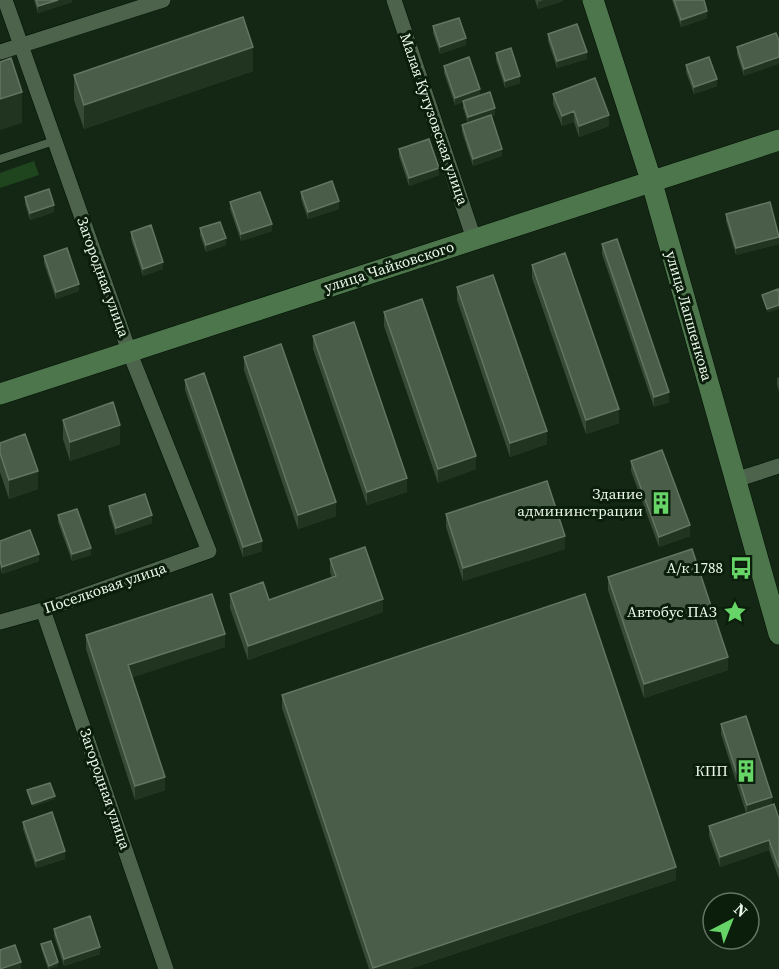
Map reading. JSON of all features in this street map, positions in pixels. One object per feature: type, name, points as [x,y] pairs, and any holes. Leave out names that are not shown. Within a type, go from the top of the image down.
[{"type":"street","name":"Загородная улица","points":[[5,0],[129,351],[209,551]]},
{"type":"street","points":[[0,52],[164,0]]},
{"type":"street","name":"Малая Кутузовская улица","points":[[394,0],[474,239]]},
{"type":"street","name":"улица Лапшенкова","points":[[593,0],[652,183],[779,634]]},
{"type":"street","name":"улица Чайковского","points":[[0,394],[779,141]]},
{"type":"street","points":[[735,480],[779,466]]},
{"type":"street","name":"Поселковая улица","points":[[0,622],[43,610],[209,551]]},
{"type":"street","name":"Загородная улица","points":[[43,610],[166,969]]},
{"type":"lane","points":[[0,159],[54,141]]},
{"type":"green space","points":[[34,161],[39,175],[0,188],[0,173]]},
{"type":"building","points":[[36,0],[58,0],[38,6]]},
{"type":"building","points":[[674,0],[704,0],[707,11],[681,20]]},
{"type":"building","points":[[243,17],[253,47],[84,105],[74,75]]},
{"type":"building","points":[[459,18],[466,38],[440,47],[433,26]]},
{"type":"building","points":[[577,24],[587,52],[557,61],[548,34]]},
{"type":"building","points":[[776,33],[779,41],[779,57],[744,69],[737,47]]},
{"type":"building","points":[[511,48],[520,76],[505,81],[496,53]]},
{"type":"building","points":[[469,57],[480,89],[455,98],[444,66]]},
{"type":"building","points":[[709,57],[717,79],[694,87],[686,65]]},
{"type":"building","points":[[11,58],[22,92],[0,99],[0,62]]},
{"type":"building","points":[[595,78],[609,115],[579,126],[574,111],[562,116],[553,94]]},
{"type":"building","points":[[490,92],[495,108],[468,117],[463,101]]},
{"type":"building","points":[[491,115],[502,149],[473,159],[462,125]]},
{"type":"building","points":[[429,139],[439,168],[409,178],[399,149]]},
{"type":"building","points":[[332,181],[339,201],[308,212],[301,192]]},
{"type":"building","points":[[49,189],[54,205],[30,213],[25,197]]},
{"type":"building","points":[[260,192],[272,224],[241,234],[230,202]]},
{"type":"building","points":[[770,202],[779,237],[736,248],[726,214]]},
{"type":"building","points":[[220,222],[226,238],[206,245],[200,228]]},
{"type":"building","points":[[151,225],[163,262],[143,269],[131,232]]},
{"type":"building","points":[[617,239],[669,392],[654,397],[602,244]]},
{"type":"building","points":[[67,248],[79,284],[56,292],[44,256]]},
{"type":"building","points":[[565,253],[619,409],[586,420],[532,265]]},
{"type":"building","points":[[493,275],[547,431],[510,443],[457,287]]},
{"type":"building","points":[[778,289],[779,305],[767,309],[762,295]]},
{"type":"building","points":[[422,299],[476,456],[438,469],[384,312]]},
{"type":"building","points":[[354,322],[407,478],[367,492],[313,336]]},
{"type":"building","points":[[281,344],[336,502],[298,515],[244,357]]},
{"type":"building","points":[[204,373],[262,541],[243,547],[185,380]]},
{"type":"building","points":[[113,402],[120,425],[70,442],[63,420]]},
{"type":"building","points":[[25,434],[38,471],[9,480],[0,453],[0,443]]},
{"type":"building","name":"Здание админинстрации","points":[[662,450],[690,525],[659,537],[631,461]]},
{"type":"building","points":[[547,481],[565,536],[463,568],[446,514]]},
{"type":"building","points":[[145,494],[152,515],[116,528],[109,506]]},
{"type":"building","points":[[77,509],[91,548],[72,554],[58,515]]},
{"type":"building","points":[[30,530],[39,554],[2,567],[0,541]]},
{"type":"building","points":[[365,547],[383,599],[248,646],[230,594],[263,582],[269,600],[336,576],[330,559]]},
{"type":"building","points":[[692,549],[728,657],[644,684],[608,577]]},
{"type":"building","points":[[212,594],[225,634],[128,665],[165,777],[135,786],[86,635]]},
{"type":"building","points":[[585,594],[676,867],[373,968],[282,695]]},
{"type":"building","name":"КПП","points":[[746,716],[772,797],[747,805],[721,724]]},
{"type":"building","points":[[50,783],[55,796],[32,804],[27,790]]},
{"type":"building","points":[[774,804],[779,819],[779,868],[769,840],[720,857],[709,826]]},
{"type":"building","points":[[52,812],[65,851],[36,861],[23,822]]},
{"type":"building","points":[[90,916],[100,947],[64,959],[54,929]]},
{"type":"building","points":[[51,941],[58,962],[49,966],[41,944]]},
{"type":"building","points":[[15,945],[21,962],[0,969],[0,950]]},
{"type":"place","name":"Здание админинстрации","points":[[661,503]]},
{"type":"place","name":"А/к 1788","points":[[741,568]]},
{"type":"place","name":"Автобус ПАЗ","points":[[735,612]]},
{"type":"place","name":"КПП","points":[[746,771]]}]
